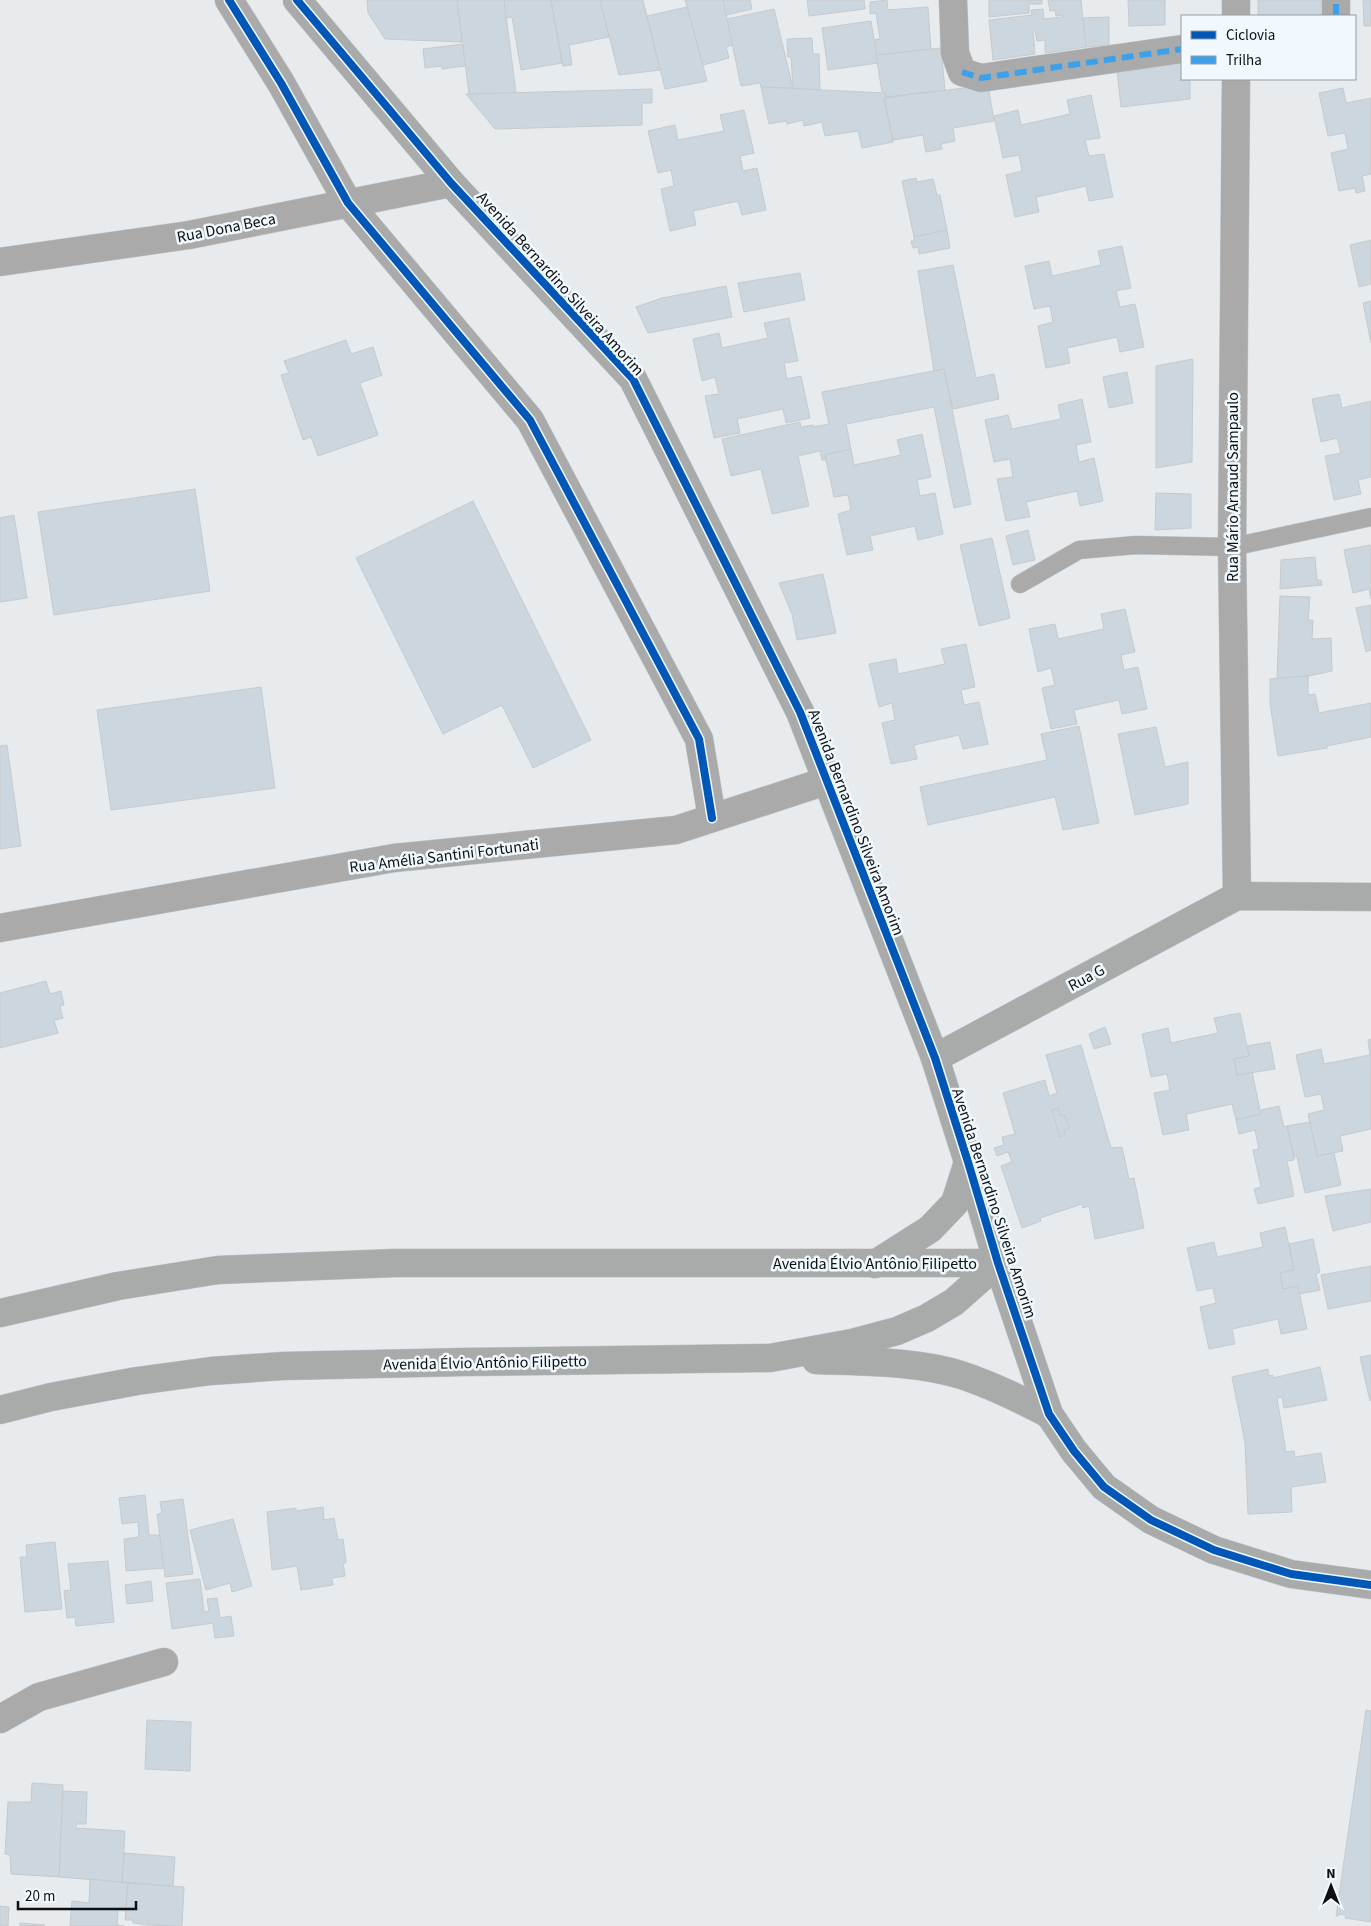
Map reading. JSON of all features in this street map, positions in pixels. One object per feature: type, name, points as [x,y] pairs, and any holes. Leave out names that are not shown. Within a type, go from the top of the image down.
[{"type":"main road","name":"Avenida Bernardino Silveira Amorim","points":[[297,0],[451,183],[633,379],[800,712],[934,1058],[998,1263],[1049,1414],[1074,1451],[1104,1487],[1151,1520],[1214,1550],[1291,1574],[1371,1585]]},
{"type":"main road","points":[[1237,896],[1371,897]]},
{"type":"main road","name":"Rua G","points":[[934,1058],[1237,896]]},
{"type":"main road","points":[[875,1264],[930,1229],[955,1203],[968,1162]]},
{"type":"main road","name":"Avenida Élvio Antônio Filipetto","points":[[0,1313],[118,1286],[218,1270],[395,1263],[998,1263]]},
{"type":"main road","name":"Avenida Élvio Antônio Filipetto","points":[[0,1410],[51,1397],[136,1381],[220,1370],[283,1366],[465,1362],[770,1358],[852,1343],[897,1331],[927,1318],[954,1302],[998,1263]]},
{"type":"main road","points":[[770,1358],[875,1363],[923,1368],[960,1375],[1002,1390],[1049,1414]]},
{"type":"street","points":[[229,0],[282,83],[348,203],[530,420],[699,739],[712,818]]},
{"type":"street","points":[[953,0],[955,53],[962,72],[981,78],[1181,50]]},
{"type":"street","points":[[1236,0],[1236,15]]},
{"type":"street","points":[[1336,0],[1336,15]]},
{"type":"street","name":"Rua Mário Arnaud Sampaulo","points":[[1236,80],[1232,547],[1237,896]]},
{"type":"street","name":"Rua Dona Beca","points":[[0,262],[189,235],[451,183]]},
{"type":"street","name":"Rua Amélia Santini Fortunati","points":[[0,928],[394,858],[676,830],[826,781]]},
{"type":"street","points":[[0,1719],[39,1697],[164,1662]]},
{"type":"lane","points":[[1020,584],[1079,550],[1136,545],[1232,547],[1371,517]]},
{"type":"building","points":[[367,0],[457,0],[462,42],[385,39],[368,13]]},
{"type":"building","points":[[457,0],[504,0],[516,93],[469,94]]},
{"type":"building","points":[[504,0],[551,0],[562,63],[521,70],[512,17],[506,18]]},
{"type":"building","points":[[551,0],[600,0],[609,37],[569,45],[572,65],[563,66]]},
{"type":"building","points":[[600,0],[643,0],[660,70],[619,75]]},
{"type":"building","points":[[685,0],[723,0],[733,45],[726,47],[729,58],[703,65]]},
{"type":"building","points":[[723,0],[750,0],[752,9],[726,15]]},
{"type":"building","points":[[807,0],[864,0],[865,9],[809,16]]},
{"type":"building","points":[[887,0],[888,10],[928,7],[931,50],[876,55],[874,40],[880,39],[876,13],[870,14],[870,2]]},
{"type":"building","points":[[989,0],[1042,0],[1042,4],[1029,4],[1029,13],[989,17]]},
{"type":"building","points":[[1048,0],[1081,0],[1086,47],[1045,53],[1045,40],[1037,41],[1035,30],[1033,30],[1035,54],[993,60],[989,20],[1032,15],[1031,10],[1043,9],[1044,19],[1063,17],[1062,15],[1056,16],[1055,10],[1050,11]]},
{"type":"building","points":[[1128,0],[1165,0],[1165,25],[1129,26]]},
{"type":"building","points":[[1258,0],[1324,0],[1323,15],[1258,15]]},
{"type":"building","points":[[1363,0],[1371,0],[1371,26],[1364,26]]},
{"type":"building","points":[[687,7],[707,81],[665,89],[647,16]]},
{"type":"building","points":[[774,9],[793,88],[761,87],[760,83],[741,86],[727,19]]},
{"type":"building","points":[[1109,17],[1109,45],[1086,47],[1083,18]]},
{"type":"building","points":[[871,21],[878,63],[828,70],[822,28]]},
{"type":"building","points":[[812,38],[813,54],[819,54],[820,90],[793,88],[791,57],[788,57],[787,39]]},
{"type":"building","points":[[463,44],[465,66],[442,69],[442,66],[425,68],[423,49]]},
{"type":"building","points":[[941,48],[945,90],[886,97],[885,93],[882,92],[876,55]]},
{"type":"building","points":[[1181,63],[1181,80],[1190,80],[1190,99],[1121,107],[1117,71]]},
{"type":"building","points":[[988,85],[994,121],[953,128],[955,141],[941,144],[942,149],[926,152],[923,135],[893,140],[884,98]]},
{"type":"building","points":[[761,87],[885,93],[886,97],[884,98],[893,142],[862,148],[858,131],[825,136],[822,122],[804,126],[803,120],[787,124],[786,121],[769,124]]},
{"type":"building","points":[[1343,88],[1346,103],[1371,98],[1371,174],[1362,176],[1365,191],[1356,193],[1355,188],[1339,191],[1331,153],[1348,149],[1345,133],[1328,136],[1319,93]]},
{"type":"building","points":[[652,89],[652,103],[642,103],[642,125],[495,129],[466,94]]},
{"type":"building","points":[[1091,95],[1100,138],[1085,140],[1089,156],[1104,154],[1113,197],[1089,201],[1086,186],[1036,197],[1039,212],[1015,217],[1006,175],[1022,171],[1019,155],[1003,158],[994,116],[1018,110],[1021,125],[1070,114],[1067,100]]},
{"type":"building","points":[[744,110],[754,153],[740,156],[743,171],[757,168],[766,210],[742,215],[738,201],[693,211],[696,225],[670,231],[661,189],[674,186],[671,170],[658,173],[648,131],[675,125],[678,140],[724,131],[720,115]]},
{"type":"building","points":[[916,178],[917,182],[933,179],[937,195],[940,195],[947,230],[914,237],[902,181]]},
{"type":"building","points":[[947,230],[950,248],[919,254],[918,247],[913,248],[911,241],[914,241],[914,237]]},
{"type":"building","points":[[1371,240],[1371,284],[1359,287],[1350,245]]},
{"type":"building","points":[[1122,246],[1131,288],[1116,291],[1120,307],[1135,304],[1144,347],[1120,352],[1117,337],[1067,348],[1070,363],[1046,368],[1038,326],[1053,322],[1050,306],[1034,309],[1025,266],[1049,261],[1052,276],[1101,265],[1098,251]]},
{"type":"building","points":[[953,265],[976,378],[994,374],[999,399],[953,409],[944,369],[934,371],[918,271]]},
{"type":"building","points":[[800,273],[805,300],[744,312],[738,283]]},
{"type":"building","points":[[726,286],[732,317],[648,333],[636,307],[662,298]]},
{"type":"building","points":[[1371,301],[1371,343],[1363,303]]},
{"type":"building","points":[[789,318],[798,361],[784,363],[787,379],[801,376],[810,418],[786,423],[783,409],[737,419],[740,433],[714,438],[705,396],[719,394],[715,377],[702,381],[693,339],[719,333],[722,348],[768,338],[764,323]]},
{"type":"building","points":[[346,340],[351,354],[373,347],[382,375],[360,383],[378,435],[318,456],[311,437],[303,440],[281,375],[289,373],[284,361]]},
{"type":"building","points":[[1193,359],[1192,462],[1156,468],[1156,366]]},
{"type":"building","points":[[944,369],[971,504],[954,508],[934,407],[846,424],[851,449],[825,455],[826,460],[822,460],[820,451],[798,456],[809,506],[772,514],[761,469],[731,476],[722,439],[800,422],[801,427],[829,424],[822,392]]},
{"type":"building","points":[[1127,372],[1133,403],[1109,408],[1103,377]]},
{"type":"building","points":[[1339,394],[1342,408],[1371,401],[1371,477],[1358,480],[1361,494],[1334,500],[1325,456],[1341,453],[1337,438],[1321,442],[1312,399]]},
{"type":"building","points":[[1082,399],[1091,442],[1076,445],[1079,462],[1094,458],[1103,501],[1080,506],[1077,491],[1026,502],[1030,517],[1006,521],[997,479],[1013,477],[1010,459],[994,462],[985,420],[1008,415],[1012,429],[1061,419],[1058,405]]},
{"type":"building","points":[[922,434],[931,477],[917,480],[920,496],[935,493],[943,534],[918,540],[915,526],[870,536],[873,550],[847,555],[838,514],[851,510],[848,495],[834,497],[825,455],[851,449],[854,465],[901,455],[897,440]]},
{"type":"building","points":[[195,489],[210,591],[54,615],[38,512]]},
{"type":"building","points":[[1156,493],[1191,494],[1191,528],[1155,530]]},
{"type":"building","points":[[473,501],[591,740],[533,768],[502,705],[443,734],[356,558]]},
{"type":"building","points":[[14,515],[27,598],[0,602],[0,518]]},
{"type":"building","points":[[1028,530],[1035,560],[1013,565],[1006,536]]},
{"type":"building","points":[[992,538],[1010,618],[979,626],[960,545]]},
{"type":"building","points":[[1370,545],[1371,599],[1369,589],[1353,593],[1344,550]]},
{"type":"building","points":[[1315,557],[1317,580],[1321,580],[1322,585],[1280,589],[1281,560]]},
{"type":"building","points":[[823,574],[836,633],[797,640],[792,614],[779,583]]},
{"type":"building","points":[[1280,596],[1310,597],[1308,620],[1313,620],[1312,639],[1331,638],[1332,671],[1308,676],[1277,678]]},
{"type":"building","points":[[1371,605],[1371,650],[1366,652],[1356,608]]},
{"type":"building","points":[[1125,609],[1135,652],[1121,655],[1124,670],[1138,667],[1147,709],[1122,714],[1119,700],[1074,710],[1077,724],[1051,729],[1042,688],[1055,685],[1051,668],[1038,672],[1029,629],[1055,624],[1058,639],[1104,629],[1101,614]]},
{"type":"building","points":[[966,644],[975,687],[961,690],[964,705],[979,702],[988,744],[963,749],[959,735],[914,745],[917,759],[891,764],[882,723],[895,720],[892,703],[879,707],[869,664],[896,659],[898,674],[945,664],[941,649]]},
{"type":"building","points":[[1308,676],[1308,695],[1315,694],[1319,713],[1371,703],[1371,737],[1327,746],[1327,748],[1278,756],[1270,703],[1270,679]]},
{"type":"building","points":[[261,687],[275,788],[111,810],[97,710]]},
{"type":"building","points":[[1079,726],[1099,823],[1063,830],[1055,797],[928,825],[920,787],[1047,760],[1041,734]]},
{"type":"building","points":[[1156,727],[1165,767],[1188,762],[1188,804],[1135,815],[1118,734]]},
{"type":"building","points":[[7,745],[21,846],[0,849],[0,746]]},
{"type":"building","points":[[46,981],[50,994],[61,991],[64,1005],[60,1006],[63,1018],[54,1020],[58,1033],[0,1048],[0,993]]},
{"type":"building","points":[[1240,1013],[1249,1056],[1234,1059],[1237,1075],[1252,1072],[1261,1114],[1236,1120],[1232,1104],[1186,1114],[1189,1130],[1163,1135],[1154,1093],[1170,1090],[1167,1074],[1151,1077],[1142,1034],[1168,1028],[1171,1043],[1218,1033],[1214,1018]]},
{"type":"building","points":[[1105,1027],[1111,1044],[1094,1049],[1089,1034]]},
{"type":"building","points":[[1371,1039],[1371,1129],[1340,1136],[1343,1151],[1317,1156],[1308,1114],[1324,1110],[1321,1094],[1305,1097],[1296,1055],[1321,1049],[1324,1064],[1370,1055],[1368,1040]]},
{"type":"building","points":[[1270,1042],[1275,1069],[1237,1075],[1234,1059],[1249,1056],[1247,1046]]},
{"type":"building","points":[[1081,1045],[1111,1148],[1122,1147],[1129,1179],[1134,1178],[1144,1228],[1095,1239],[1089,1206],[1083,1208],[1082,1204],[1040,1218],[1041,1221],[1022,1228],[1001,1166],[1012,1162],[1008,1152],[997,1156],[994,1148],[1004,1145],[1002,1137],[1015,1134],[1003,1093],[1045,1080],[1049,1096],[1057,1093],[1046,1055]]},
{"type":"building","points":[[1279,1106],[1284,1127],[1287,1126],[1294,1157],[1294,1160],[1287,1161],[1294,1196],[1258,1204],[1254,1189],[1261,1187],[1253,1150],[1259,1149],[1255,1130],[1239,1134],[1236,1120],[1261,1114],[1261,1110]]},
{"type":"building","points":[[1058,1108],[1060,1116],[1065,1115],[1069,1128],[1064,1130],[1065,1135],[1060,1137],[1052,1110]]},
{"type":"building","points":[[1310,1122],[1317,1156],[1334,1153],[1341,1185],[1305,1193],[1297,1157],[1294,1157],[1287,1126]]},
{"type":"building","points":[[1371,1189],[1371,1222],[1333,1231],[1325,1196]]},
{"type":"building","points":[[1285,1227],[1294,1270],[1280,1273],[1283,1289],[1298,1286],[1307,1329],[1281,1334],[1278,1319],[1232,1329],[1235,1344],[1209,1349],[1200,1307],[1216,1303],[1213,1288],[1197,1291],[1187,1248],[1214,1242],[1217,1257],[1263,1247],[1260,1233]]},
{"type":"building","points":[[1313,1239],[1320,1272],[1316,1274],[1320,1290],[1299,1294],[1298,1286],[1283,1289],[1280,1273],[1294,1270],[1289,1244]]},
{"type":"building","points":[[1371,1266],[1371,1301],[1328,1309],[1321,1275]]},
{"type":"building","points":[[1371,1355],[1371,1400],[1370,1401],[1360,1357]]},
{"type":"building","points":[[1320,1367],[1327,1400],[1284,1408],[1282,1397],[1277,1398],[1286,1452],[1294,1451],[1295,1457],[1321,1453],[1326,1482],[1291,1487],[1292,1512],[1248,1514],[1245,1442],[1232,1377],[1268,1369],[1269,1376],[1273,1375],[1273,1378]]},
{"type":"building","points":[[145,1495],[149,1535],[160,1535],[164,1568],[126,1571],[124,1539],[139,1537],[138,1522],[122,1524],[119,1498]]},
{"type":"building","points":[[183,1499],[193,1574],[165,1577],[157,1514],[162,1513],[160,1502]]},
{"type":"building","points":[[323,1507],[324,1520],[334,1518],[338,1540],[343,1539],[346,1563],[343,1563],[345,1576],[332,1578],[333,1585],[301,1590],[297,1566],[272,1570],[267,1512],[296,1508],[296,1511]]},
{"type":"building","points":[[233,1519],[252,1586],[232,1592],[230,1583],[206,1590],[190,1530]]},
{"type":"building","points":[[55,1542],[62,1609],[25,1612],[20,1557],[27,1557],[26,1545]]},
{"type":"building","points":[[108,1561],[114,1622],[76,1626],[75,1617],[67,1618],[64,1591],[71,1590],[68,1564]]},
{"type":"building","points":[[200,1579],[204,1612],[209,1611],[207,1599],[217,1598],[220,1618],[231,1616],[234,1636],[215,1638],[213,1623],[172,1629],[166,1583]]},
{"type":"building","points":[[151,1581],[153,1601],[127,1604],[125,1585]]},
{"type":"building","points":[[1366,1710],[1371,1711],[1371,1922],[1345,1918],[1346,1915],[1338,1914],[1336,1916]]},
{"type":"building","points":[[147,1720],[191,1722],[190,1771],[145,1769]]},
{"type":"building","points":[[32,1783],[63,1785],[59,1877],[11,1874],[10,1855],[5,1854],[8,1802],[31,1802]]},
{"type":"building","points":[[63,1791],[87,1792],[86,1824],[76,1824],[76,1828],[125,1831],[122,1882],[59,1877]]},
{"type":"building","points":[[124,1853],[175,1857],[173,1886],[122,1882]]},
{"type":"building","points":[[90,1879],[128,1883],[126,1911],[118,1910],[117,1925],[124,1926],[70,1926],[72,1901],[89,1903]]},
{"type":"building","points":[[128,1883],[184,1887],[182,1926],[146,1925],[133,1923],[133,1920],[125,1920]]},
{"type":"building","points":[[0,1906],[9,1907],[8,1926],[0,1926]]},
{"type":"building","points":[[20,1923],[45,1925],[20,1926]]},
{"type":"marked path","points":[[1336,0],[1336,15]]},
{"type":"marked path","points":[[962,72],[981,78],[1181,49]]},
{"type":"cycle path","points":[[229,0],[281,83],[348,203],[530,420],[699,739],[712,818]]},
{"type":"cycle path","points":[[297,0],[451,183],[633,379],[800,712],[935,1058],[998,1263],[1049,1414],[1074,1451],[1104,1487],[1151,1520],[1214,1550],[1291,1574],[1371,1585]]}]
